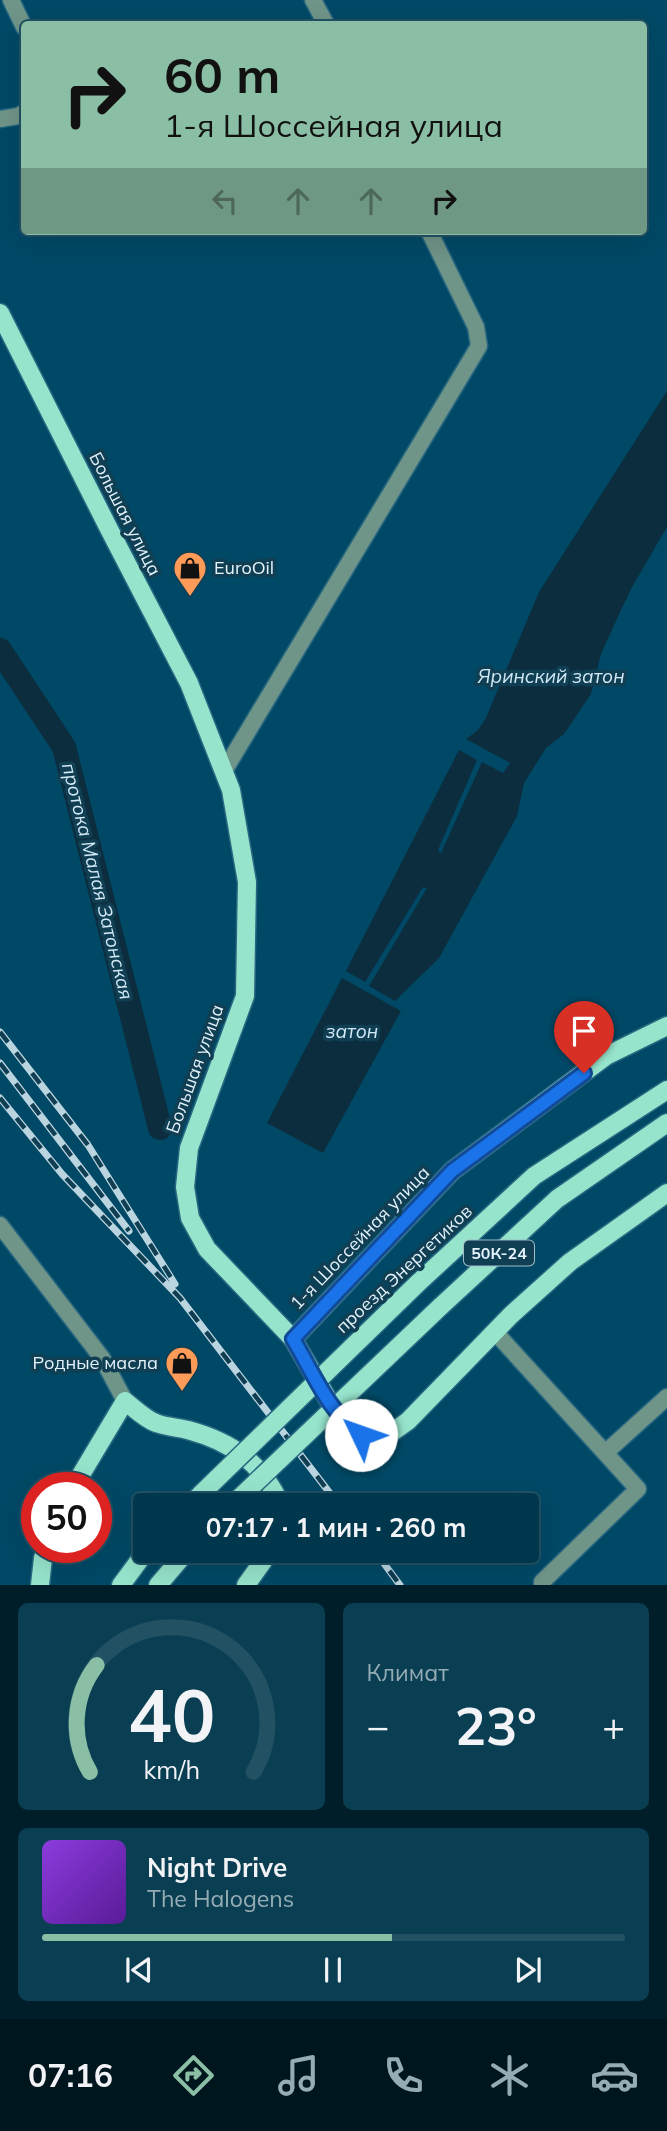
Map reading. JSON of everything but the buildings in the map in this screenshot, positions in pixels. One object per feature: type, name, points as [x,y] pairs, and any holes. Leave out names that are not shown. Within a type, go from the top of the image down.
[{"type":"main road","name":"Большая улица","points":[[0,313],[189,683],[231,789],[247,882],[245,996],[188,1148],[184,1187],[190,1218],[207,1249],[293,1339],[344,1422],[361,1435],[378,1438],[394,1431],[408,1420],[495,1332],[570,1262],[667,1193]]},
{"type":"main road","name":"1-я Шоссейная улица","points":[[293,1339],[452,1171],[606,1056],[667,1026]]},
{"type":"main road","name":"проезд Энергетиков","points":[[202,1493],[418,1283],[534,1176],[667,1090]]},
{"type":"main road","name":"50К-24","points":[[245,1493],[557,1199],[667,1123]]},
{"type":"main road","points":[[83,1472],[125,1401],[155,1423],[187,1430],[230,1445],[254,1465],[276,1493]]},
{"type":"main road","points":[[40,1585],[42,1563]]},
{"type":"main road","points":[[121,1585],[138,1563]]},
{"type":"main road","points":[[158,1585],[177,1563]]},
{"type":"main road","points":[[246,1585],[262,1563]]},
{"type":"street","points":[[12,0],[21,21]]},
{"type":"street","points":[[313,0],[324,21]]},
{"type":"street","points":[[0,119],[21,115]]},
{"type":"street","points":[[224,771],[479,346],[476,327],[431,235]]},
{"type":"street","points":[[0,1224],[102,1358],[125,1401]]},
{"type":"street","points":[[495,1332],[638,1489],[542,1582]]},
{"type":"street","points":[[605,1453],[667,1396]]},
{"type":"water","name":"Яринский затон","points":[[667,391],[667,527],[631,589],[614,625],[601,654],[591,694],[564,734],[546,748],[524,783],[517,816],[439,958],[395,1001],[369,986],[427,888],[423,887],[365,982],[346,971],[459,750],[477,760],[438,850],[441,853],[482,762],[503,773],[510,763],[466,739],[478,730],[485,720],[539,592]]},
{"type":"water","name":"затон","points":[[342,978],[401,1011],[323,1153],[267,1123]]},
{"type":"waterway","name":"протока Малая Затонская","points":[[0,650],[64,747],[160,1128]]},
{"type":"railway","points":[[0,1032],[88,1145],[175,1284]]},
{"type":"railway","points":[[0,1063],[129,1231]]},
{"type":"railway","points":[[0,1098],[62,1174],[180,1298],[330,1493]]},
{"type":"railway","points":[[384,1563],[400,1585]]},
{"type":"place","name":"EuroOil","points":[[190,598]]},
{"type":"place","name":"Родные масла","points":[[182,1393]]},
{"type":"route","points":[[361,1435],[344,1422],[333,1408],[293,1339],[452,1171],[584,1073]]}]
